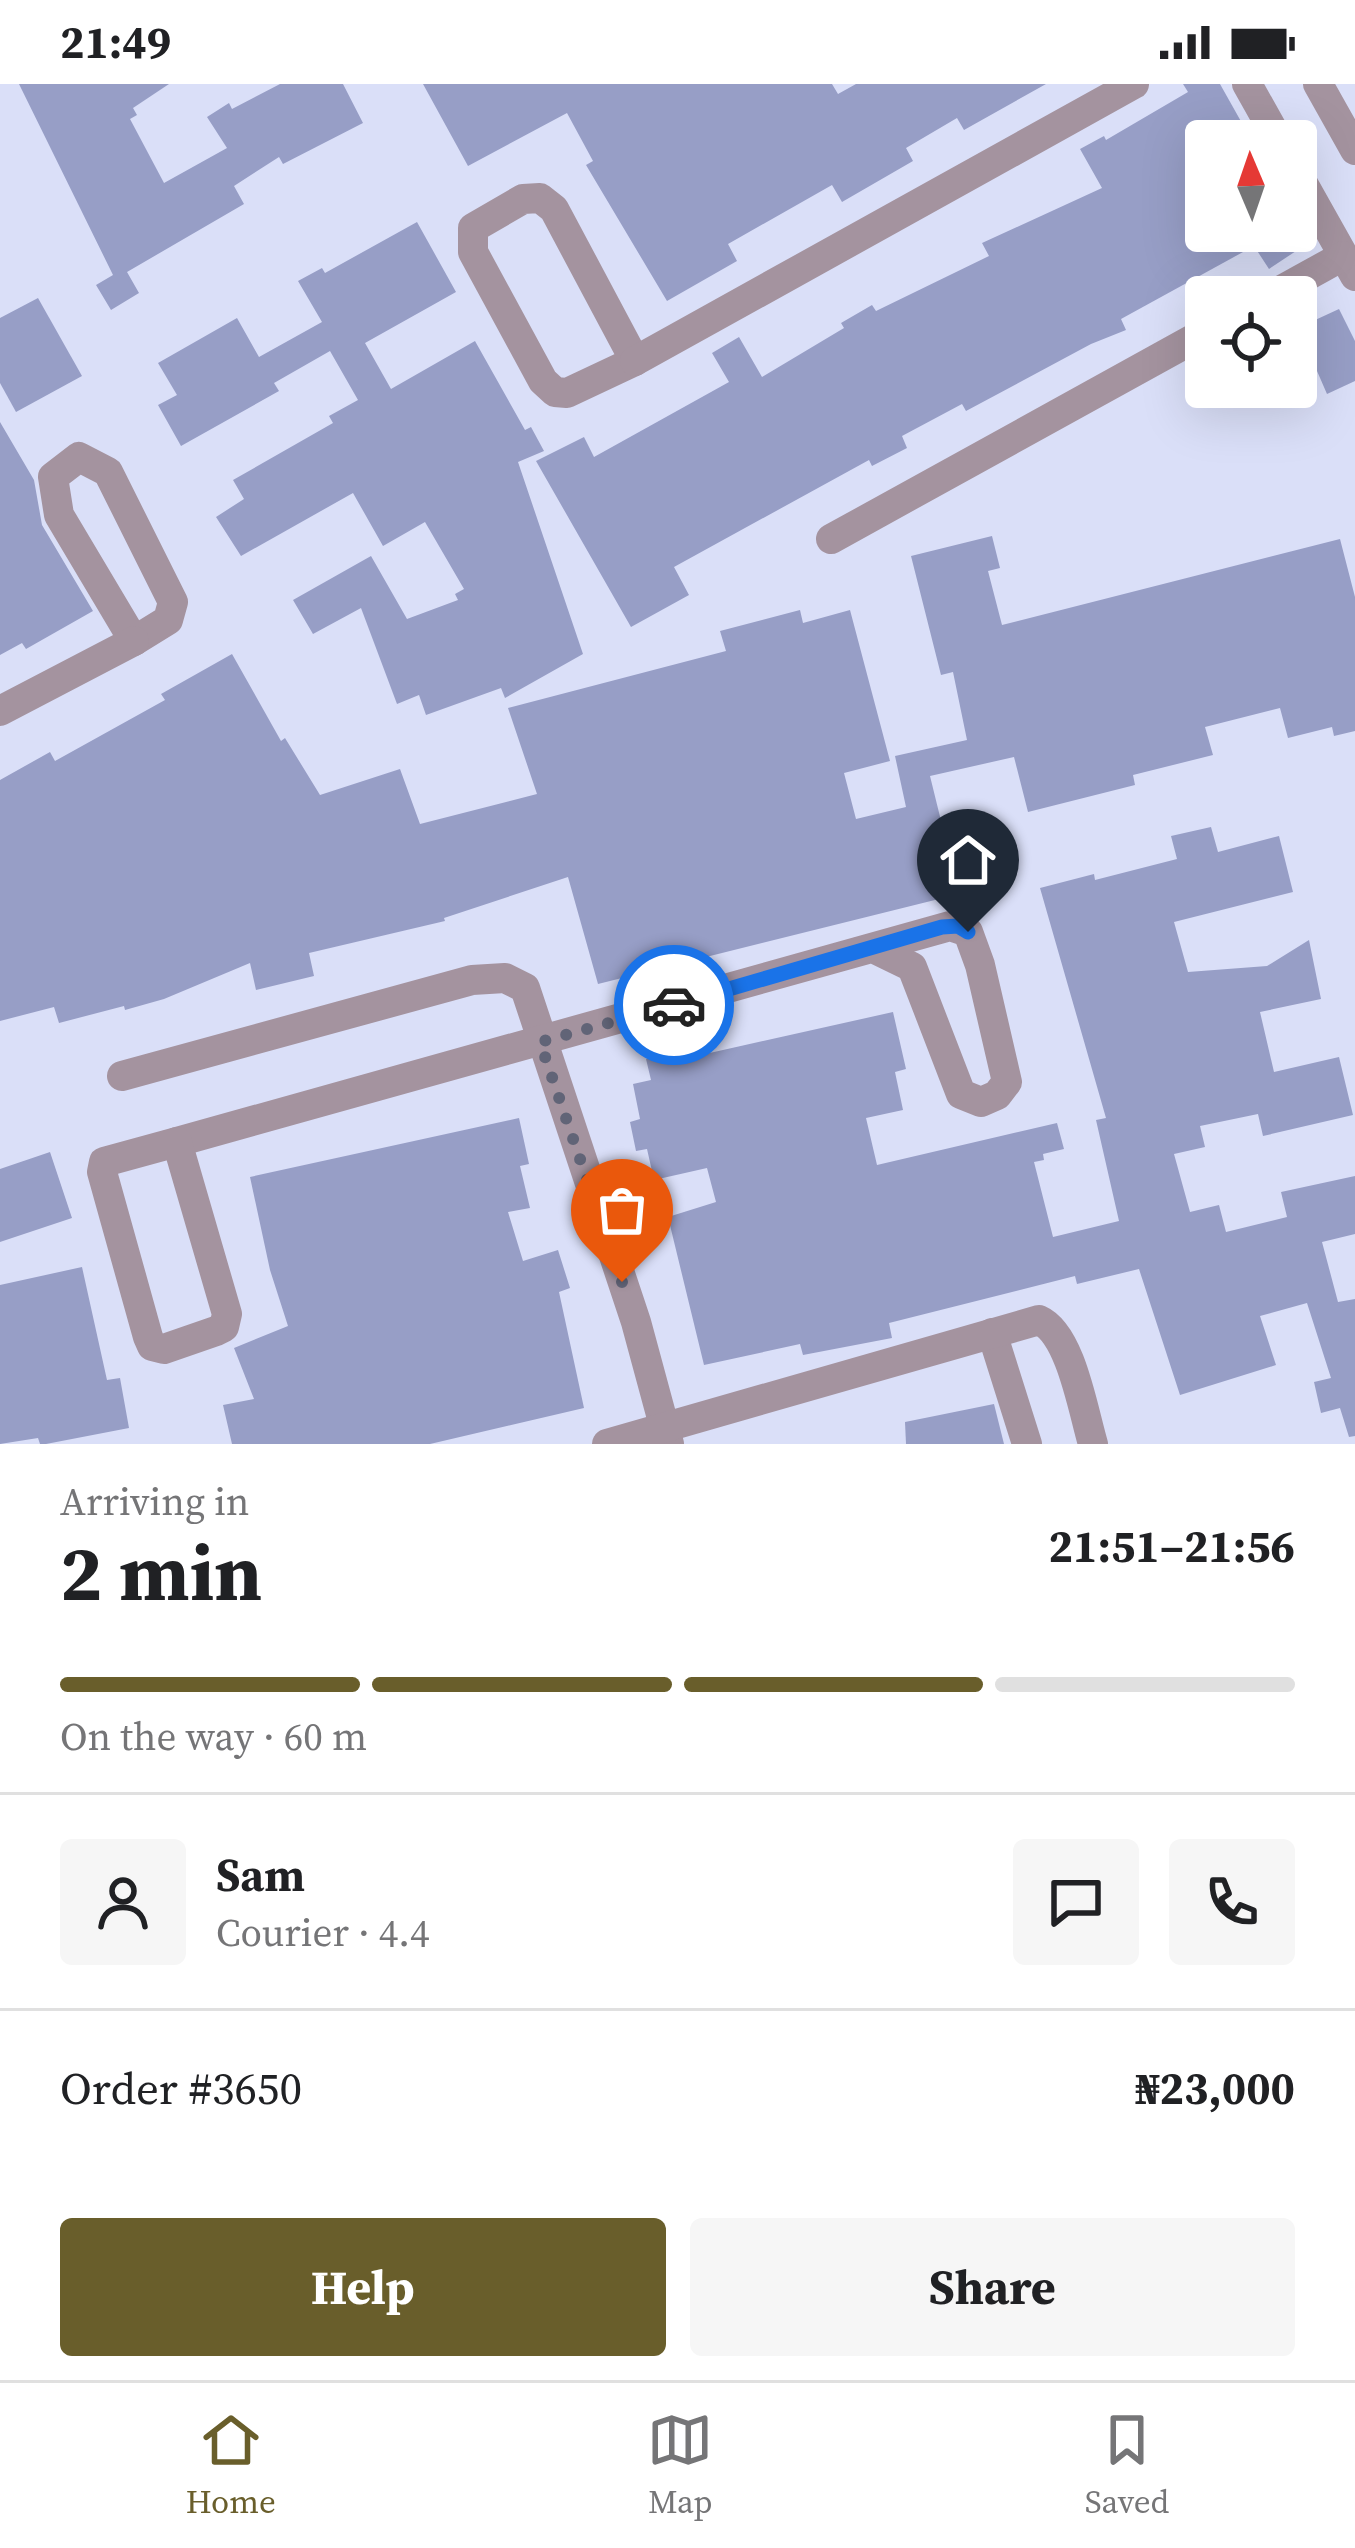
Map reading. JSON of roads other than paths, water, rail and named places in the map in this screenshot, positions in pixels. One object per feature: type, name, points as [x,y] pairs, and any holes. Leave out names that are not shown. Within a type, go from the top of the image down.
[{"type":"street","points":[[634,361],[554,209],[540,198],[523,200],[473,228],[473,252],[543,382],[555,392],[567,393],[634,361],[1134,84]]},
{"type":"street","points":[[1247,84],[1267,120]]},
{"type":"street","points":[[1318,84],[1355,150]]},
{"type":"street","points":[[1317,209],[1349,266],[1317,278]]},
{"type":"street","points":[[831,539],[1185,344]]},
{"type":"street","points":[[0,711],[134,640],[168,620],[173,602],[108,472],[79,457],[53,477],[59,515],[134,640]]},
{"type":"street","points":[[177,1142],[227,1314],[224,1327],[164,1349],[152,1346],[148,1337],[103,1172],[104,1162],[114,1156],[540,1042],[942,927],[958,926],[968,932],[986,988],[1006,1082],[998,1095],[981,1102],[961,1094],[912,967],[875,949]]},
{"type":"street","points":[[122,1076],[472,980],[505,978],[525,988],[636,1322],[666,1436]]},
{"type":"street","points":[[607,1444],[666,1436],[1039,1320],[1053,1326],[1062,1342],[1093,1444]]},
{"type":"street","points":[[992,1334],[1028,1444]]}]
